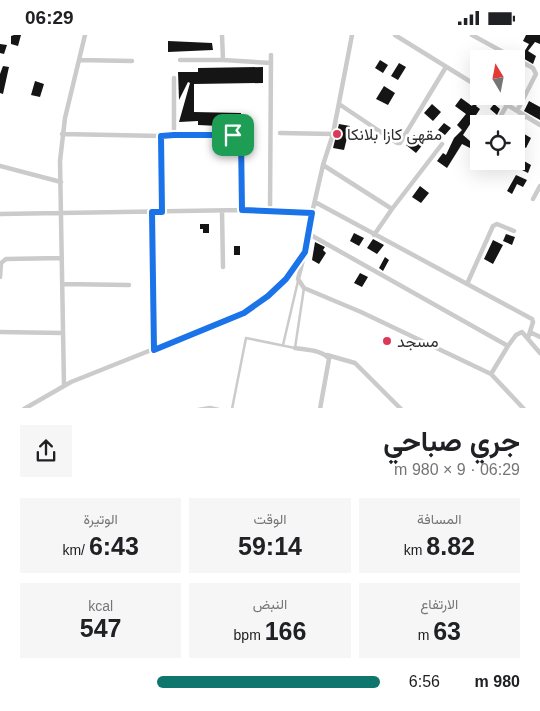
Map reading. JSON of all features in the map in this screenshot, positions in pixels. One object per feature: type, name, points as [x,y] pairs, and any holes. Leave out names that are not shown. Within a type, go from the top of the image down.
[{"type":"street","points":[[64,386],[62,134],[85,35]]},
{"type":"street","points":[[222,35],[223,60]]},
{"type":"street","points":[[352,35],[333,133],[323,165],[298,279],[304,288],[361,312],[491,374],[523,408]]},
{"type":"street","points":[[395,35],[470,82]]},
{"type":"street","points":[[472,35],[500,50]]},
{"type":"street","points":[[270,211],[271,55]]},
{"type":"street","points":[[79,60],[132,61]]},
{"type":"street","points":[[180,60],[271,63]]},
{"type":"street","points":[[525,64],[533,68],[536,74],[525,95]]},
{"type":"street","points":[[339,103],[397,143],[400,143],[446,67]]},
{"type":"street","points":[[174,78],[174,135]]},
{"type":"street","points":[[501,115],[507,105],[523,115]]},
{"type":"street","points":[[517,111],[520,105]]},
{"type":"street","points":[[525,116],[540,125]]},
{"type":"street","points":[[280,133],[333,133]]},
{"type":"street","points":[[62,134],[233,135],[241,138],[242,210]]},
{"type":"street","points":[[161,136],[162,212]]},
{"type":"street","points":[[374,235],[442,143]]},
{"type":"street","points":[[323,165],[392,209]]},
{"type":"street","points":[[0,167],[61,182]]},
{"type":"street","points":[[533,199],[540,186]]},
{"type":"street","points":[[315,202],[532,319],[534,322],[528,338]]},
{"type":"street","points":[[0,214],[242,210],[312,213]]},
{"type":"street","points":[[222,211],[223,267]]},
{"type":"street","points":[[152,212],[154,350]]},
{"type":"street","points":[[467,284],[492,226],[497,224],[514,231]]},
{"type":"street","points":[[309,234],[508,346]]},
{"type":"street","points":[[26,408],[64,386],[224,321],[253,307],[279,286],[305,252]]},
{"type":"street","points":[[0,277],[1,263],[6,259],[62,258]]},
{"type":"street","points":[[62,284],[129,285]]},
{"type":"street","points":[[0,332],[63,333]]},
{"type":"street","points":[[491,374],[518,333],[522,332],[540,353]]},
{"type":"street","points":[[530,332],[540,337]]},
{"type":"street","points":[[295,347],[355,363],[400,408]]},
{"type":"street","points":[[320,408],[330,359],[327,355]]},
{"type":"lane","points":[[283,345],[298,279]]},
{"type":"lane","points":[[232,408],[246,339],[295,347],[304,288]]},
{"type":"building","points":[[21,35],[18,46],[11,44],[11,36]]},
{"type":"building","points":[[526,35],[540,35],[540,44],[535,42],[528,51],[536,56],[533,64],[525,59],[525,50],[529,44],[523,41]]},
{"type":"building","points":[[168,41],[212,43],[213,50],[168,52]]},
{"type":"building","points":[[0,44],[7,45],[4,54],[0,53]]},
{"type":"building","points":[[380,60],[388,65],[383,73],[375,68]]},
{"type":"building","points":[[399,63],[406,67],[398,80],[391,76]]},
{"type":"building","points":[[3,66],[9,67],[3,94],[0,93],[0,74]]},
{"type":"building","points":[[263,67],[263,83],[194,84],[194,112],[241,113],[241,127],[198,125],[198,121],[179,122],[190,83],[188,82],[179,100],[178,72],[198,72],[198,68]]},
{"type":"building","points":[[35,81],[44,84],[40,97],[31,95]]},
{"type":"building","points":[[384,86],[395,93],[388,105],[376,99]]},
{"type":"building","points":[[461,98],[472,106],[477,105],[480,109],[476,115],[470,115],[470,124],[463,135],[470,141],[470,148],[462,144],[447,168],[437,161],[443,153],[446,155],[454,138],[462,130],[457,125],[466,114],[455,106]]},
{"type":"building","points":[[529,101],[540,107],[540,120],[524,111]]},
{"type":"building","points":[[432,104],[441,112],[433,121],[424,113]]},
{"type":"building","points":[[495,105],[500,109],[497,115],[490,109]]},
{"type":"building","points":[[444,123],[451,128],[445,135],[438,130]]},
{"type":"building","points":[[339,124],[350,126],[344,150],[333,148]]},
{"type":"building","points":[[525,134],[531,138],[525,148]]},
{"type":"building","points":[[414,135],[424,143],[416,153],[406,145]]},
{"type":"building","points":[[525,162],[531,165],[528,173],[522,170],[525,170]]},
{"type":"building","points":[[516,175],[527,180],[523,187],[517,184],[512,194],[507,191]]},
{"type":"building","points":[[420,186],[429,193],[421,203],[412,197]]},
{"type":"building","points":[[200,224],[209,224],[209,233],[203,233],[203,229],[200,229]]},
{"type":"building","points":[[354,233],[364,238],[359,246],[350,241]]},
{"type":"building","points":[[506,234],[515,237],[512,245],[503,241]]},
{"type":"building","points":[[373,239],[384,245],[377,254],[367,248]]},
{"type":"building","points":[[493,240],[503,245],[493,264],[484,259]]},
{"type":"building","points":[[315,242],[325,247],[323,250],[326,253],[319,264],[312,260]]},
{"type":"building","points":[[234,246],[240,246],[240,255],[234,255]]},
{"type":"building","points":[[385,257],[389,260],[383,271],[379,268]]},
{"type":"building","points":[[360,273],[368,277],[362,287],[354,283]]},
{"type":"place","name":"مقهى كازا بلانكا","points":[[337,134]]},
{"type":"place","name":"مسجد","points":[[387,341]]},
{"type":"route","points":[[233,135],[241,138],[242,210],[312,213],[305,252],[279,286],[244,313],[154,350],[152,212],[162,212],[161,136],[233,135]]}]
